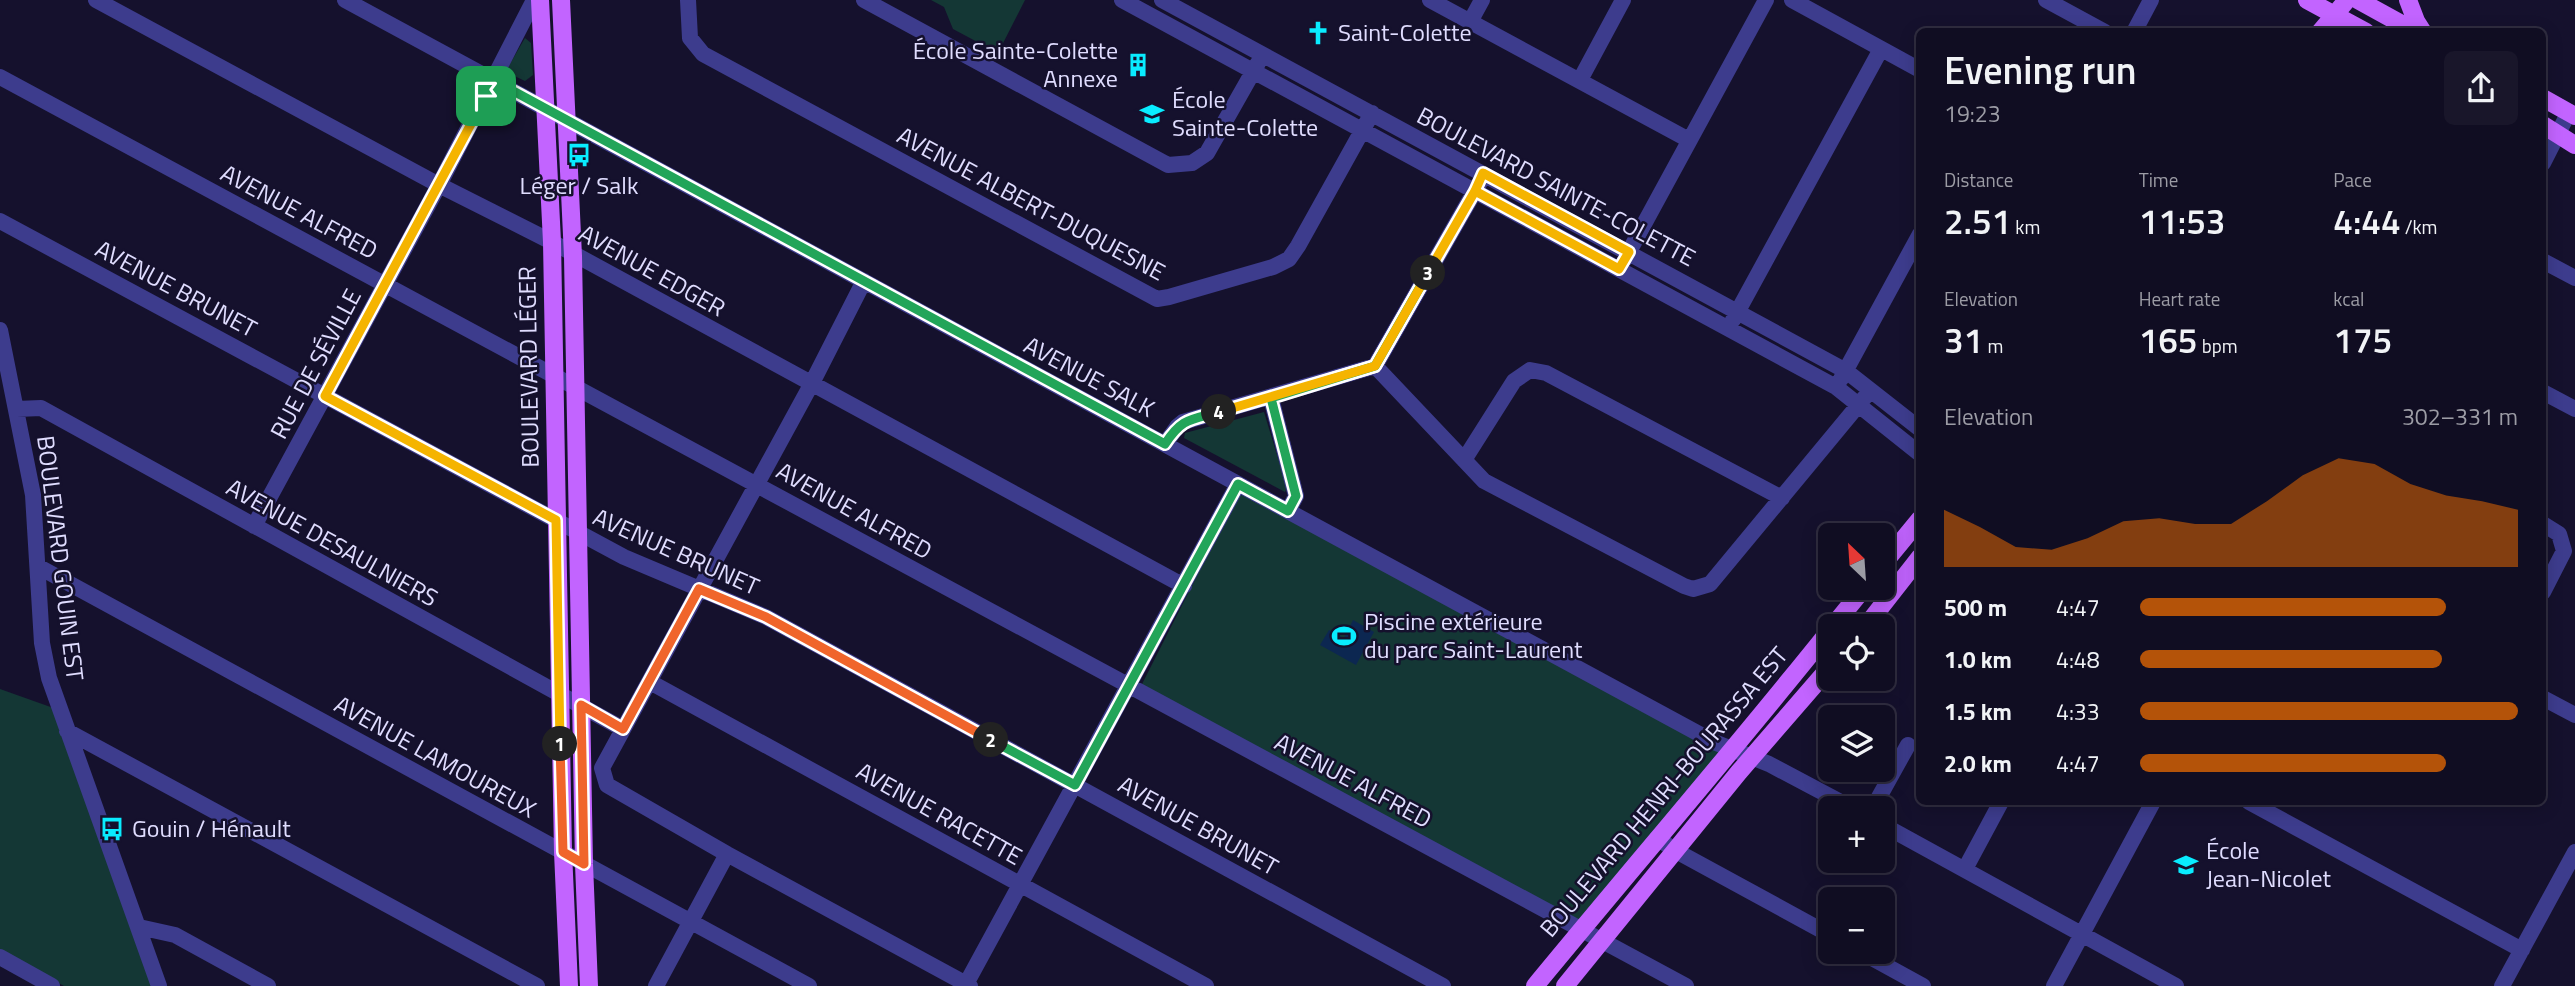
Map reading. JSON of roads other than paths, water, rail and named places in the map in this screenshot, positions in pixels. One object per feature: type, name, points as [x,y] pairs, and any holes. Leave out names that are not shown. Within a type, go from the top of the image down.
[{"type":"main road","name":"BOULEVARD LÉGER","points":[[540,0],[552,242],[559,692],[569,986]]},
{"type":"main road","name":"BOULEVARD LÉGER","points":[[561,0],[573,256],[584,864],[589,986]]},
{"type":"main road","points":[[2307,0],[2354,28]]},
{"type":"main road","points":[[2323,28],[2347,0]]},
{"type":"main road","points":[[2408,0],[2420,28]]},
{"type":"main road","points":[[2356,28],[2367,2],[2409,28]]},
{"type":"main road","points":[[2546,100],[2572,114]]},
{"type":"main road","points":[[2550,130],[2575,145]]},
{"type":"main road","points":[[1895,549],[1916,524]]},
{"type":"main road","points":[[1875,614],[1916,562]]},
{"type":"main road","name":"BOULEVARD HENRI-BOURASSA EST","points":[[1843,614],[1854,600]]},
{"type":"main road","name":"BOULEVARD HENRI-BOURASSA EST","points":[[1535,986],[1818,645]]},
{"type":"main road","name":"BOULEVARD HENRI-BOURASSA EST","points":[[1565,986],[1818,681]]},
{"type":"street","name":"AVENUE EDGER","points":[[96,0],[439,185],[552,242],[573,256],[1184,586]]},
{"type":"street","name":"RUE DE SÉVILLE","points":[[254,526],[439,185],[534,0]]},
{"type":"street","name":"AVENUE ALBERT-DUQUESNE","points":[[688,0],[690,38],[703,54],[1157,299],[1273,267],[1289,259],[1372,113]]},
{"type":"street","points":[[864,0],[1168,165],[1192,163],[1204,156],[1213,146],[1263,55]]},
{"type":"street","name":"BOULEVARD SAINTE-COLETTE","points":[[1122,0],[1836,387],[1916,451]]},
{"type":"street","name":"BOULEVARD SAINTE-COLETTE","points":[[1162,0],[1846,371],[1916,426]]},
{"type":"street","points":[[1182,33],[1199,0]]},
{"type":"street","points":[[1430,0],[1689,141]]},
{"type":"street","points":[[1470,22],[1482,0]]},
{"type":"street","points":[[1580,80],[1623,0]]},
{"type":"street","points":[[1619,269],[1766,0]]},
{"type":"street","points":[[1792,0],[1916,68]]},
{"type":"street","points":[[2046,0],[2098,28]]},
{"type":"street","points":[[2136,28],[2151,0]]},
{"type":"street","name":"AVENUE SALK","points":[[353,2],[1714,742],[1769,764],[1829,796]]},
{"type":"street","points":[[1728,329],[1881,49]]},
{"type":"street","name":"AVENUE ALFRED","points":[[0,77],[1686,986]]},
{"type":"street","points":[[2546,149],[2550,130],[2572,114]]},
{"type":"street","points":[[1165,444],[1184,422],[1375,366],[1483,173]]},
{"type":"street","name":"AVENUE BRUNET","points":[[0,220],[578,533],[642,566],[766,617],[1443,986]]},
{"type":"street","points":[[1836,387],[1916,241]]},
{"type":"street","points":[[2546,263],[2575,278]]},
{"type":"street","points":[[864,281],[812,383],[602,768],[607,785],[727,854],[968,985],[1127,685],[1238,484]]},
{"type":"street","name":"BOULEVARD GOUIN EST","points":[[0,330],[33,495],[45,661],[67,731],[159,986]]},
{"type":"street","points":[[1375,366],[1484,481],[1693,589],[1710,584],[1872,390]]},
{"type":"street","points":[[1464,460],[1514,382],[1530,369],[1546,373],[1782,498]]},
{"type":"street","points":[[2546,394],[2575,409]]},
{"type":"street","points":[[1271,398],[1296,496],[1288,511]]},
{"type":"street","name":"AVENUE DESAULNIERS","points":[[17,409],[41,408],[623,729]]},
{"type":"street","points":[[2546,526],[2558,534],[2564,551],[2546,586]]},
{"type":"street","name":"AVENUE LAMOUREUX","points":[[39,568],[809,986]]},
{"type":"street","name":"AVENUE RACETTE","points":[[650,682],[1206,986]]},
{"type":"street","points":[[2546,700],[2575,715]]},
{"type":"street","points":[[67,731],[537,986]]},
{"type":"street","points":[[1880,796],[1908,745]]},
{"type":"street","points":[[1965,869],[1999,805]]},
{"type":"street","points":[[2054,986],[2151,805]]},
{"type":"street","points":[[2255,805],[2522,950]]},
{"type":"street","points":[[1895,831],[2176,986]]},
{"type":"street","points":[[1657,838],[1675,851],[1818,928]]},
{"type":"street","points":[[2502,986],[2575,852]]},
{"type":"street","points":[[656,986],[727,854]]},
{"type":"street","points":[[139,927],[175,935],[268,986]]},
{"type":"street","points":[[0,957],[52,986]]},
{"type":"street","points":[[1883,964],[1923,986]]},
{"type":"water","points":[[1353,620],[1374,632],[1356,665],[1320,645],[1329,630],[1344,638]]},
{"type":"place","name":"Saint-Colette","points":[[1318,33]]},
{"type":"place","name":"École Sainte-Colette Annexe","points":[[1138,65]]},
{"type":"place","name":"École Sainte-Colette","points":[[1152,114]]},
{"type":"place","name":"Léger / Salk","points":[[579,155]]},
{"type":"place","name":"Piscine extérieure du parc Saint-Laurent","points":[[1344,636]]},
{"type":"place","name":"Gouin / Hénault","points":[[112,829]]},
{"type":"place","name":"École Jean-Nicolet","points":[[2186,865]]}]
